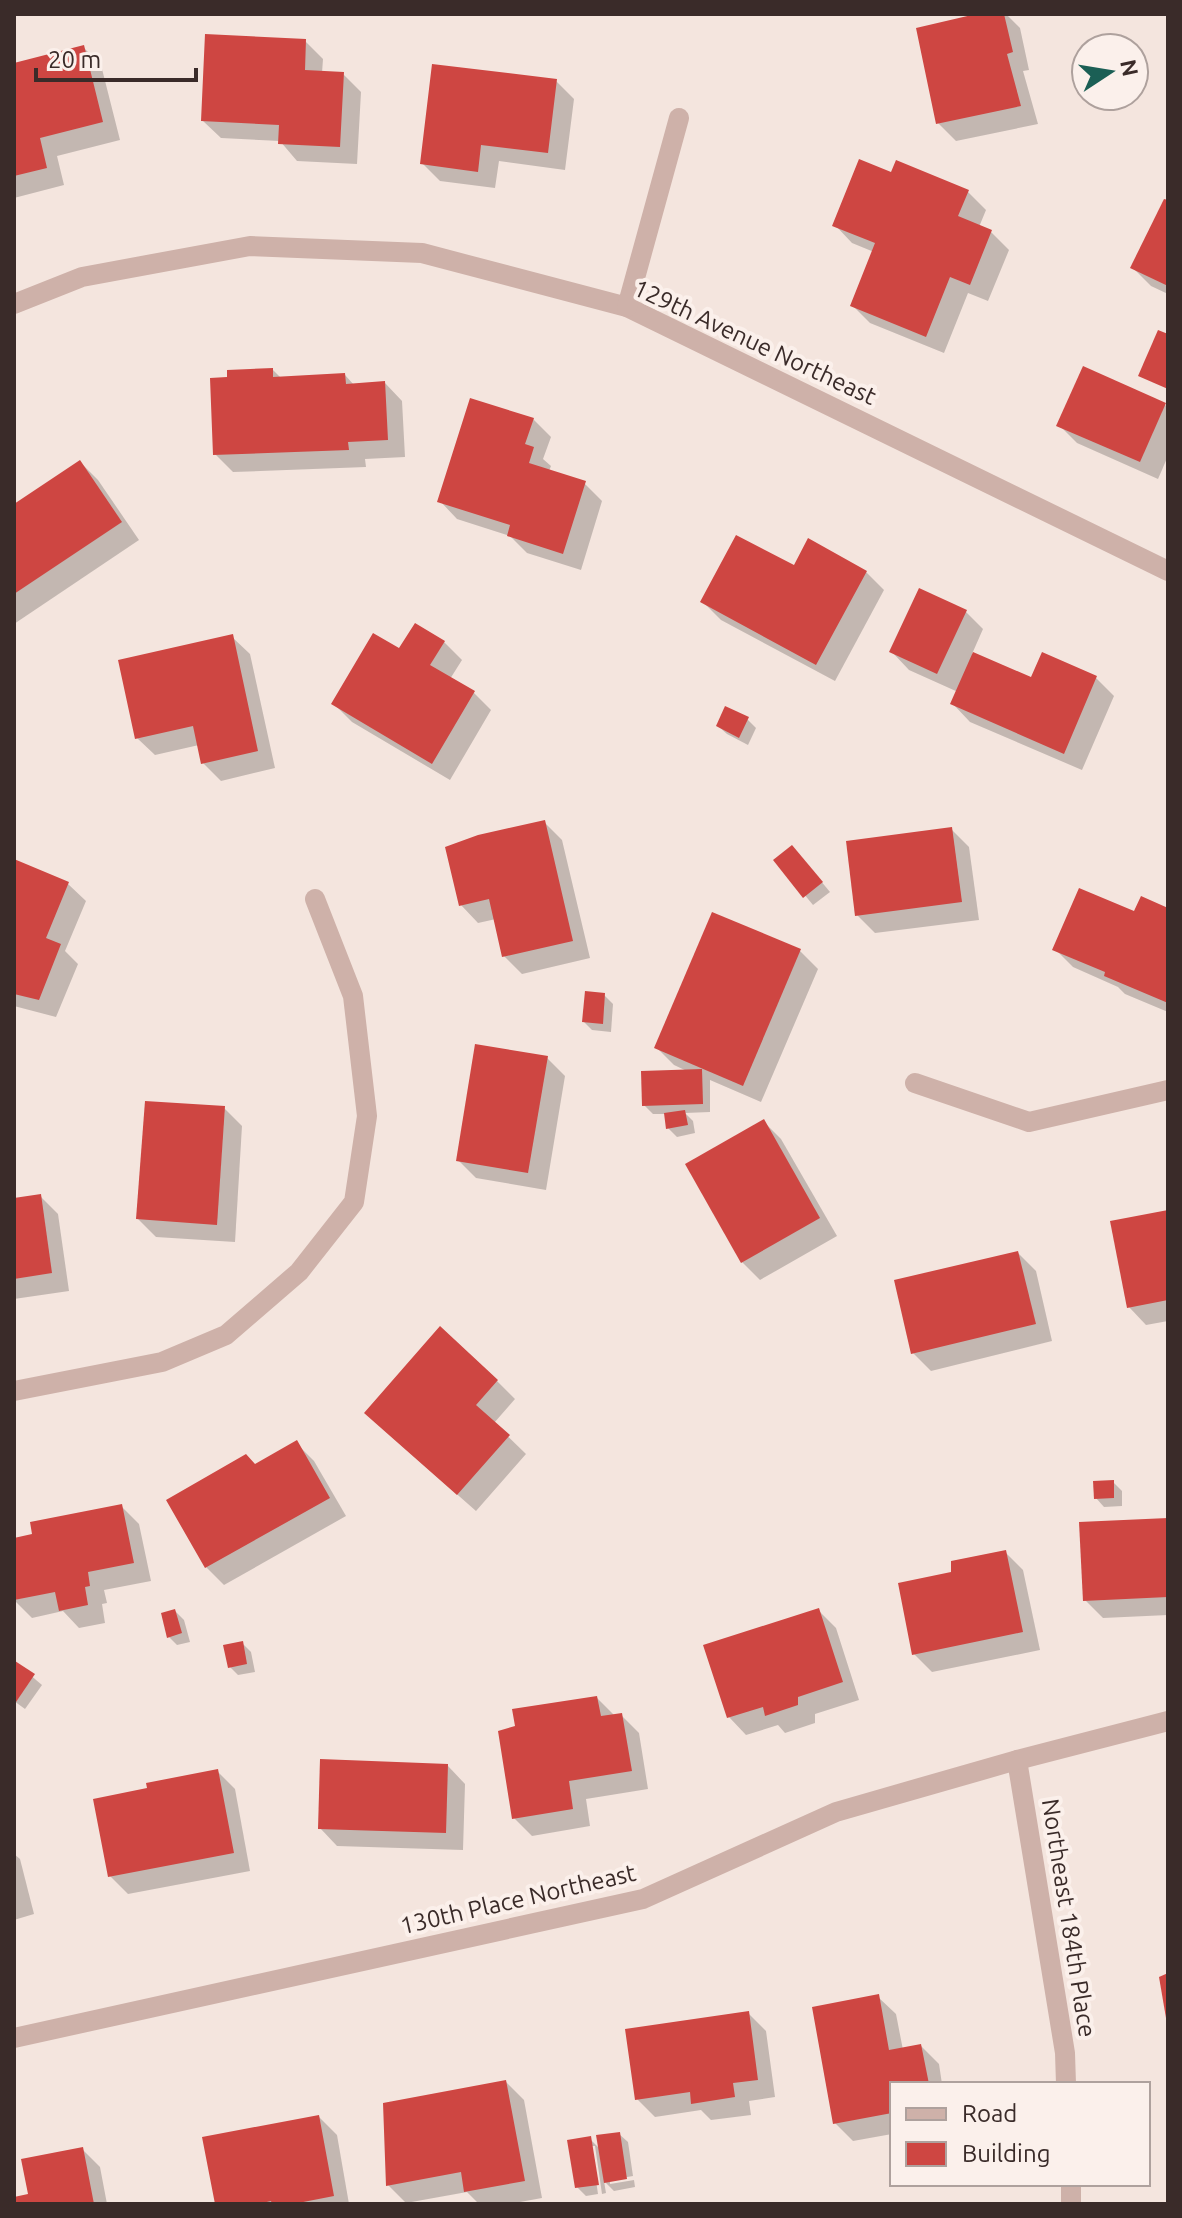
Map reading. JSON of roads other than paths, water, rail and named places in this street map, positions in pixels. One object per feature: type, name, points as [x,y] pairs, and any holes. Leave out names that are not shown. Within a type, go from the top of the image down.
[{"type":"street","points":[[627,307],[679,118]]},
{"type":"street","name":"129th Avenue Northeast","points":[[14,304],[82,277],[250,246],[422,253],[627,307],[1168,571]]},
{"type":"street","points":[[14,1391],[162,1362],[226,1335],[299,1272],[354,1202],[367,1116],[353,996],[315,899]]},
{"type":"street","points":[[915,1083],[1029,1122],[1168,1090]]},
{"type":"street","name":"130th Place Northeast","points":[[14,2038],[643,1899],[836,1812],[1168,1721]]},
{"type":"street","name":"Northeast 184th Place","points":[[1017,1760],[1065,2053],[1066,2082]]}]
